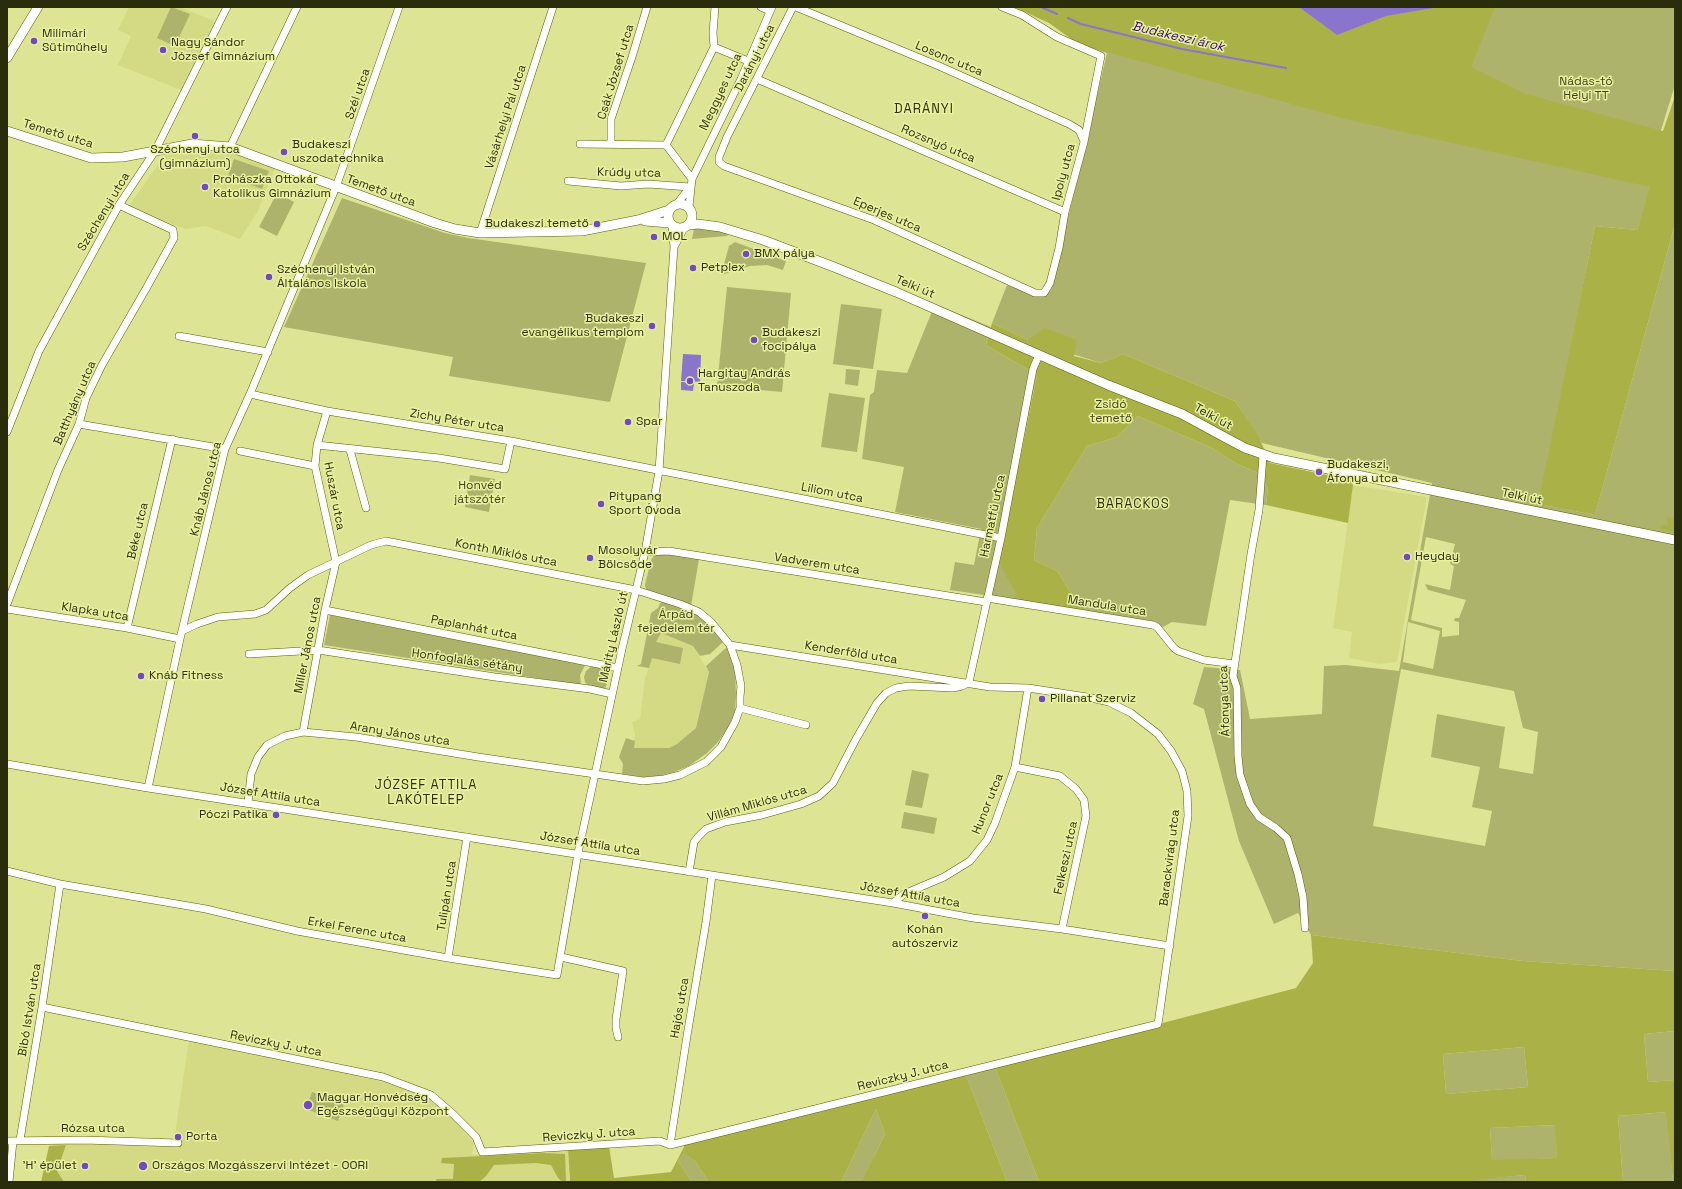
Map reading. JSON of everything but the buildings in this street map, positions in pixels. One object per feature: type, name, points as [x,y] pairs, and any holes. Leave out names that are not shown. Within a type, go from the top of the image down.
[{"type":"main road","points":[[7,58],[38,7]]},
{"type":"main road","name":"Temető utca","points":[[7,131],[91,158],[123,157],[192,144],[230,147],[336,188],[435,223],[455,229],[480,233],[582,231],[638,220],[669,210]]},
{"type":"main road","points":[[677,204],[683,204],[720,227],[698,224],[677,229],[670,224],[668,216],[669,210],[677,204]]},
{"type":"main road","points":[[686,227],[692,220],[691,210]]},
{"type":"main road","name":"Temető utca","points":[[638,220],[670,224]]},
{"type":"main road","name":"Telki út","points":[[720,227],[763,240],[896,292],[1108,385],[1182,414],[1228,440],[1263,455],[1289,462],[1433,490],[1578,522],[1675,540]]},
{"type":"street","name":"Széchenyi utca","points":[[7,432],[39,351],[120,205],[155,151],[227,7]]},
{"type":"street","points":[[230,147],[297,7]]},
{"type":"street","name":"Szél utca","points":[[336,188],[399,7]]},
{"type":"street","name":"Vásárhelyi Pál utca","points":[[480,233],[552,7]]},
{"type":"street","name":"Csák József utca","points":[[611,143],[611,119],[647,7]]},
{"type":"street","points":[[666,145],[714,47],[713,33],[715,7]]},
{"type":"street","points":[[761,7],[771,9]]},
{"type":"street","name":"Darányi utca","points":[[719,162],[719,157],[727,137],[794,7]]},
{"type":"street","name":"Losonc utca","points":[[794,7],[939,66],[1069,124],[1079,130],[1084,142]]},
{"type":"street","name":"Ipoly utca","points":[[1002,7],[1022,15],[1057,38],[1101,56],[1084,142],[1065,212],[1059,248],[1050,283],[1044,293]]},
{"type":"street","name":"Meggyes utca","points":[[691,210],[690,187],[692,179],[741,78],[771,9]]},
{"type":"street","points":[[714,47],[748,61]]},
{"type":"street","name":"Rozsnyó utca","points":[[741,78],[756,82],[1065,212]]},
{"type":"street","points":[[580,144],[611,143],[666,145]]},
{"type":"street","points":[[666,145],[692,179]]},
{"type":"street","name":"Eperjes utca","points":[[719,162],[724,166],[874,220],[1035,293],[1044,293]]},
{"type":"street","name":"Krúdy utca","points":[[568,182],[622,186],[648,184],[690,187]]},
{"type":"street","name":"Meggyes utca","points":[[677,204],[690,187]]},
{"type":"street","name":"Knáb János utca","points":[[148,788],[180,639],[186,619],[225,449],[268,352],[336,188]]},
{"type":"street","name":"Batthyány utca","points":[[7,604],[58,470],[79,424],[86,398],[102,365],[174,238],[174,230],[120,205]]},
{"type":"street","name":"Márity László út","points":[[561,956],[578,853],[594,774],[645,552],[659,471],[674,247],[670,224]]},
{"type":"street","name":"Márity László út","points":[[674,247],[686,227]]},
{"type":"street","points":[[180,336],[268,352]]},
{"type":"street","name":"Harmatfű utca","points":[[969,682],[1001,538],[1033,369],[1039,354]]},
{"type":"street","name":"Zichy Péter utca","points":[[250,394],[327,411],[511,441],[659,471]]},
{"type":"street","name":"Huszár utca","points":[[327,411],[317,445],[315,466],[336,562]]},
{"type":"street","points":[[79,424],[225,449]]},
{"type":"street","name":"Béke utca","points":[[126,628],[172,439]]},
{"type":"street","points":[[317,445],[350,450],[439,458],[505,469],[511,441]]},
{"type":"street","points":[[350,450],[366,508]]},
{"type":"street","points":[[240,451],[315,466]]},
{"type":"street","name":"Áfonya utca","points":[[1263,455],[1259,510],[1233,676],[1238,688],[1238,756],[1240,775],[1250,804],[1259,817],[1276,828],[1286,838],[1298,874],[1303,897],[1305,928]]},
{"type":"street","name":"Liliom utca","points":[[659,471],[1001,538]]},
{"type":"street","name":"Konth Miklós utca","points":[[182,631],[218,617],[254,614],[266,610],[290,588],[308,575],[371,545],[386,541],[636,590],[680,604],[699,612],[711,622],[730,645]]},
{"type":"street","name":"Vadverem utca","points":[[645,552],[669,551],[986,600]]},
{"type":"street","name":"Miller János utca","points":[[303,732],[325,610],[336,562]]},
{"type":"street","name":"Mandula utca","points":[[986,600],[1153,625],[1162,632],[1170,644],[1178,651],[1204,660],[1234,664]]},
{"type":"street","name":"Klapka utca","points":[[7,610],[126,628],[180,639]]},
{"type":"street","name":"Paplanhát utca","points":[[325,610],[618,668]]},
{"type":"street","points":[[186,619],[197,624]]},
{"type":"street","name":"Kenderföld utca","points":[[730,645],[969,682]]},
{"type":"street","name":"Arany János utca","points":[[248,803],[251,774],[258,757],[267,745],[285,736],[303,732],[356,737],[643,781],[664,779],[680,775],[706,762],[721,747],[735,722],[740,708],[741,686],[737,665],[730,645]]},
{"type":"street","name":"Honfoglalás sétány","points":[[249,654],[318,650],[487,676],[590,689],[612,694]]},
{"type":"street","name":"Barackvirág utca","points":[[969,682],[990,686],[1028,688],[1059,692],[1109,702],[1131,713],[1158,734],[1171,751],[1182,771],[1188,791],[1188,816],[1158,1024]]},
{"type":"street","name":"Villám Miklós utca","points":[[689,872],[694,842],[698,836],[706,830],[725,822],[762,815],[801,804],[819,796],[833,783],[877,703],[886,693],[896,688],[908,686],[953,688],[962,686],[969,682]]},
{"type":"street","name":"Hunor utca","points":[[894,903],[904,894],[944,877],[970,861],[987,840],[995,823],[1015,767],[1028,688]]},
{"type":"street","points":[[740,708],[806,725]]},
{"type":"street","name":"József Attila utca","points":[[7,764],[148,788],[578,853],[689,872],[894,903],[973,918],[1062,929],[1170,946]]},
{"type":"street","name":"Felkeszi utca","points":[[1015,767],[1060,776],[1076,789],[1084,800],[1086,816],[1062,929]]},
{"type":"street","name":"Tulipán utca","points":[[448,958],[467,837]]},
{"type":"street","name":"Erkel Ferenc utca","points":[[7,872],[60,884],[206,909],[297,931],[448,958],[557,975],[561,956]]},
{"type":"street","name":"Hajós utca","points":[[670,1145],[706,922],[712,875]]},
{"type":"street","name":"Bibó István utca","points":[[9,1182],[13,1141],[42,1007],[60,884]]},
{"type":"street","points":[[561,956],[623,971],[616,1019],[618,1037]]},
{"type":"street","name":"Reviczky J. utca","points":[[42,1007],[382,1077],[431,1096],[453,1114],[476,1137],[482,1152],[660,1141],[670,1145],[1158,1024]]},
{"type":"street","name":"Rózsa utca","points":[[13,1141],[84,1140],[178,1142]]},
{"type":"shaded area","name":"Nagy Sándor József Gimnázium","points":[[129,7],[179,7],[215,21],[181,90],[118,65],[131,36],[118,30]]},
{"type":"shaded area","points":[[1299,7],[1439,7],[1386,16],[1337,35]]},
{"type":"shaded area","name":"Prohászka Ottokár Katolikus Gimnázium","points":[[189,150],[234,154],[275,168],[258,211],[240,239],[206,226],[185,229],[128,207],[164,156]]},
{"type":"shaded area","points":[[683,354],[701,355],[700,382],[681,381]]},
{"type":"shaded area","points":[[681,382],[694,383],[693,391],[681,390]]},
{"type":"shaded area","points":[[1353,485],[1427,497],[1397,662],[1380,664],[1349,658],[1352,632],[1333,628]]},
{"type":"shaded area","points":[[661,633],[693,646],[709,672],[696,728],[677,744],[669,748],[633,748],[635,734],[632,722],[640,719],[645,678],[656,642]]},
{"type":"shaded area","name":"Magyar Honvédség Egészségügyi Központ","points":[[189,1040],[384,1082],[428,1098],[446,1112],[474,1143],[472,1155],[482,1154],[486,1158],[489,1157],[487,1154],[568,1148],[569,1182],[42,1182],[54,1142],[173,1147]]},
{"type":"green space","points":[[171,7],[190,14],[175,46],[157,38]]},
{"type":"green space","name":"Nádas-tó Helyi TT","points":[[1014,7],[1299,7],[1337,35],[1386,16],[1439,7],[1495,7],[1471,67],[1526,94],[1663,131],[1675,96],[1675,224],[1595,515],[1538,504],[1595,226],[1637,230],[1650,187],[1345,119],[1078,44],[1049,23]]},
{"type":"green space","points":[[1054,7],[1675,7],[1675,85],[1644,185],[1651,187],[1637,230],[1595,226],[1539,504],[1595,515],[1675,224],[1675,971],[1523,961],[1311,935],[1298,913],[1274,924],[1239,841],[1204,709],[1193,704],[1204,667],[1240,670],[1250,719],[1322,714],[1324,666],[1346,665],[1399,671],[1432,483],[1262,443],[1235,401],[1123,354],[1101,363],[1028,340],[992,323],[1007,285],[1039,297],[1045,295],[1051,290],[1107,53],[1078,44]],"holes":[[[1426,537],[1455,544],[1450,564],[1454,566],[1450,590],[1425,584],[1428,590],[1466,600],[1459,618],[1455,618],[1454,621],[1459,622],[1459,635],[1442,637],[1442,628],[1411,620]],[[1408,622],[1440,631],[1433,669],[1403,662]],[[1401,669],[1514,691],[1523,728],[1538,732],[1533,774],[1499,768],[1505,727],[1437,714],[1431,757],[1480,767],[1472,807],[1492,811],[1485,846],[1373,826]]]},
{"type":"green space","points":[[234,159],[269,171],[262,189],[228,176]]},
{"type":"green space","points":[[277,193],[294,202],[277,236],[259,227]]},
{"type":"green space","name":"Budakeszi temető","points":[[342,198],[445,233],[468,238],[646,263],[610,402],[449,376],[453,357],[284,327]]},
{"type":"green space","points":[[705,228],[729,232],[727,236],[692,239],[694,229]]},
{"type":"green space","name":"BMX pálya","points":[[735,242],[786,261],[783,270],[767,265],[750,266],[721,275],[729,246]]},
{"type":"green space","name":"Budakeszi focipálya","points":[[727,287],[791,293],[782,392],[717,386]]},
{"type":"green space","points":[[841,304],[882,309],[873,369],[833,364]]},
{"type":"green space","points":[[935,304],[991,327],[986,345],[1037,375],[1019,461],[1019,600],[950,590],[955,562],[974,565],[981,529],[895,512],[904,467],[862,459],[870,395],[874,392],[877,370],[907,373]]},
{"type":"green space","name":"Zsidó temető","points":[[992,323],[1028,340],[1045,328],[1077,340],[1074,356],[1101,363],[1123,354],[1235,401],[1259,437],[1270,463],[1350,480],[1353,485],[1348,523],[1266,505],[1268,488],[1256,472],[1237,464],[1212,448],[1138,416],[1117,437],[1087,446],[1037,528],[1034,560],[1057,571],[1082,610],[1019,600],[999,562],[1037,375],[986,345]]},
{"type":"green space","points":[[846,369],[860,370],[858,386],[845,384]]},
{"type":"green space","points":[[829,393],[865,398],[857,452],[821,447]]},
{"type":"green space","points":[[1138,416],[1212,448],[1237,464],[1256,472],[1268,488],[1266,505],[1230,500],[1206,626],[1172,622],[1163,627],[1151,621],[1082,610],[1057,571],[1034,560],[1037,528],[1087,446],[1117,437]]},
{"type":"green space","name":"Honvéd játszótér","points":[[470,475],[495,479],[489,512],[465,507]]},
{"type":"green space","points":[[1666,517],[1675,519],[1675,532],[1660,529],[1661,526],[1668,525]]},
{"type":"green space","points":[[659,553],[699,559],[691,606],[646,589],[645,585],[651,560],[655,554]]},
{"type":"green space","name":"Árpád fejedelem tér","points":[[662,600],[696,614],[707,622],[723,642],[710,654],[700,656],[693,646],[661,633],[656,642],[683,648],[680,664],[652,658],[649,668],[637,666],[641,664],[651,613],[658,608]]},
{"type":"green space","points":[[330,615],[585,665],[580,675],[581,685],[324,645]]},
{"type":"green space","name":"Árpád fejedelem tér","points":[[727,647],[735,666],[735,711],[729,726],[718,742],[707,753],[689,766],[674,772],[658,776],[643,777],[622,774],[623,764],[619,757],[626,738],[635,741],[634,748],[669,748],[677,744],[696,728],[709,672],[706,666]]},
{"type":"green space","points":[[593,665],[606,668],[609,671],[606,687],[603,689],[590,687],[585,682],[584,677],[586,671]]},
{"type":"green space","points":[[912,770],[929,774],[922,808],[905,805]]},
{"type":"green space","points":[[904,812],[937,818],[934,834],[901,828]]},
{"type":"green space","points":[[1311,935],[1523,961],[1675,971],[1675,1031],[1644,1034],[1648,1082],[1675,1080],[1675,1182],[1673,1182],[1666,1112],[1618,1116],[1623,1182],[1526,1182],[1525,1175],[1458,1182],[1039,1182],[995,1067],[1296,988],[1313,963]],"holes":[[[1524,1047],[1528,1087],[1446,1094],[1443,1054]],[[1555,1125],[1557,1158],[1492,1160],[1490,1128]]]},
{"type":"green space","points":[[1675,1031],[1675,1080],[1648,1082],[1644,1034]]},
{"type":"green space","points":[[1524,1047],[1528,1087],[1446,1094],[1443,1054]]},
{"type":"green space","points":[[995,1067],[1039,1182],[1007,1182],[966,1075]]},
{"type":"green space","points":[[966,1075],[1007,1182],[862,1182],[885,1134],[876,1109],[841,1182],[709,1182],[695,1161],[684,1153],[678,1161],[692,1182],[570,1182],[568,1148],[609,1146],[614,1178],[671,1172],[685,1145]]},
{"type":"green space","points":[[312,1092],[344,1104],[338,1121],[306,1109]]},
{"type":"green space","points":[[876,1109],[885,1134],[874,1157],[984,1182],[841,1182]]},
{"type":"green space","points":[[1667,1112],[1673,1182],[1623,1182],[1618,1116]]},
{"type":"green space","points":[[1556,1125],[1557,1158],[1492,1161],[1490,1128]]},
{"type":"green space","points":[[66,1145],[57,1171],[64,1182],[41,1182],[49,1146]]},
{"type":"green space","points":[[684,1152],[695,1161],[709,1182],[692,1182],[678,1161]]},
{"type":"green space","points":[[543,1153],[565,1154],[566,1182],[563,1182],[558,1178],[551,1165],[536,1163],[494,1165],[486,1176],[479,1182],[437,1182],[436,1179],[453,1179],[454,1164],[441,1163],[442,1158]]},
{"type":"green space","points":[[1525,1175],[1526,1182],[1458,1181]]},
{"type":"waterway","name":"Budakeszi árok","points":[[1041,7],[1057,14]]},
{"type":"waterway","name":"Budakeszi árok","points":[[1068,18],[1081,24],[1182,49],[1286,68]]},
{"type":"place","name":"Milimári Sütiműhely","points":[[34,41]]},
{"type":"place","name":"Nagy Sándor József Gimnázium","points":[[163,50]]},
{"type":"place","name":"Széchenyi utca (gimnázium)","points":[[195,136]]},
{"type":"place","name":"Budakeszi uszodatechnika","points":[[284,152]]},
{"type":"place","name":"Prohászka Ottokár Katolikus Gimnázium","points":[[205,187]]},
{"type":"place","name":"Budakeszi temető","points":[[597,224]]},
{"type":"place","name":"MOL","points":[[654,237]]},
{"type":"place","name":"BMX pálya","points":[[746,254]]},
{"type":"place","name":"Petplex","points":[[693,268]]},
{"type":"place","name":"Széchenyi István Általános Iskola","points":[[269,277]]},
{"type":"place","name":"Budakeszi evangélikus templom","points":[[652,326]]},
{"type":"place","name":"Budakeszi focipálya","points":[[754,340]]},
{"type":"place","name":"Hargitay András Tanuszoda","points":[[690,381]]},
{"type":"place","name":"Spar","points":[[628,422]]},
{"type":"place","name":"Budakeszi, Áfonya utca","points":[[1319,472]]},
{"type":"place","name":"Pitypang Sport Óvoda","points":[[601,504]]},
{"type":"place","name":"Heyday","points":[[1407,557]]},
{"type":"place","name":"Mosolyvár Bölcsőde","points":[[590,558]]},
{"type":"place","name":"Knáb Fitness","points":[[141,676]]},
{"type":"place","name":"Pillanat Szerviz","points":[[1042,699]]},
{"type":"place","name":"Póczi Patika","points":[[276,815]]},
{"type":"place","name":"Kohán autószerviz","points":[[925,916]]},
{"type":"place","name":"Magyar Honvédség Egészségügyi Központ","points":[[308,1105]]},
{"type":"place","name":"Porta","points":[[178,1137]]},
{"type":"place","name":"'H' épület","points":[[85,1166]]},
{"type":"place","name":"Országos Mozgásszervi Intézet - OORI","points":[[143,1166]]},
{"type":"district","name":"DARÁNYI","points":[[924,109]]},
{"type":"district","name":"BARACKOS","points":[[1133,504]]},
{"type":"district","name":"JÓZSEF ATTILA LAKÓTELEP","points":[[426,792]]}]
